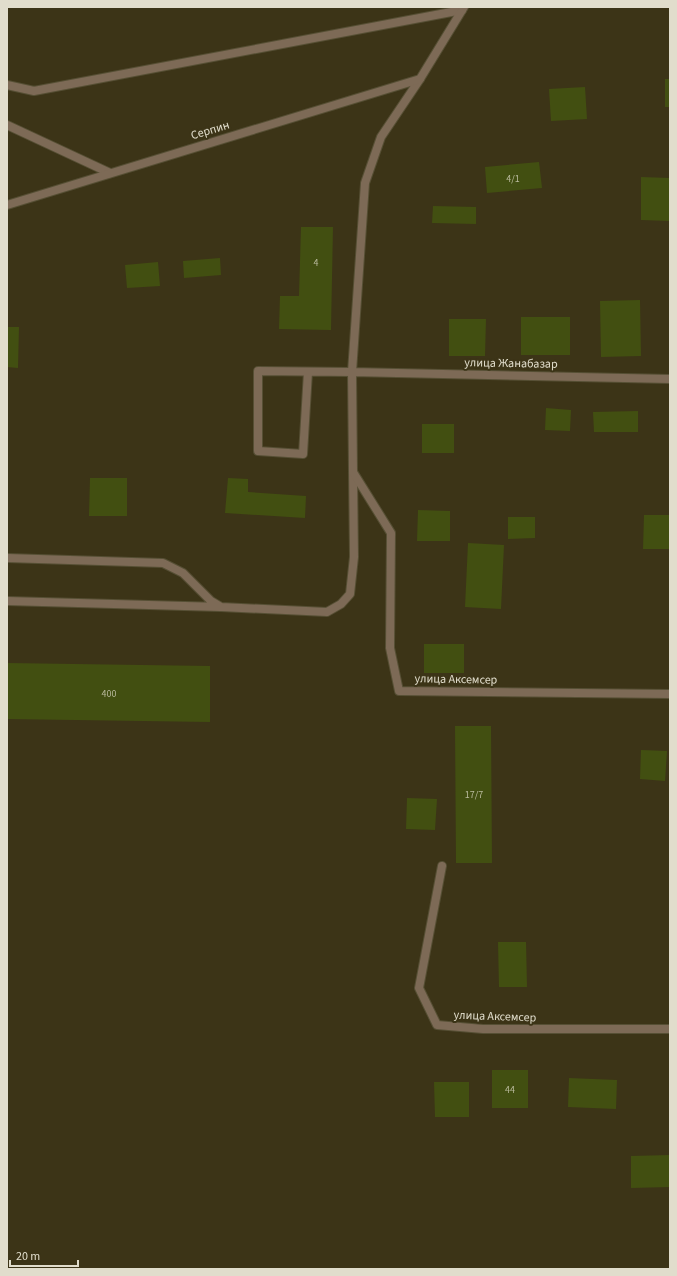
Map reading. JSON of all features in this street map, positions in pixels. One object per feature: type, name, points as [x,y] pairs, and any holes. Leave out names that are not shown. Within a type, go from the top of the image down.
[{"type":"street","points":[[7,601],[221,607],[327,612],[341,604],[350,594],[354,557],[352,372],[365,183],[381,137],[420,79],[463,9]]},
{"type":"street","points":[[7,85],[34,91],[463,9]]},
{"type":"street","name":"Серпин","points":[[7,205],[420,79]]},
{"type":"street","points":[[7,125],[110,173]]},
{"type":"street","name":"улица Жанабазар","points":[[308,372],[303,454],[258,451],[258,371],[670,379]]},
{"type":"street","name":"улица Аксемсер","points":[[353,472],[391,533],[390,648],[400,690],[670,694]]},
{"type":"street","points":[[7,558],[163,564],[183,573],[211,601],[221,607]]},
{"type":"street","name":"улица Аксемсер","points":[[442,866],[419,988],[437,1025],[482,1029],[670,1029]]},
{"type":"building","points":[[665,79],[670,79],[670,107],[665,107]]},
{"type":"building","points":[[585,87],[587,119],[551,121],[549,89]]},
{"type":"building","points":[[539,162],[542,188],[487,193],[485,167]]},
{"type":"building","points":[[641,177],[670,178],[670,221],[641,220]]},
{"type":"building","points":[[433,206],[476,207],[476,224],[432,223]]},
{"type":"building","points":[[301,227],[333,227],[331,330],[279,329],[280,296],[299,296]]},
{"type":"building","points":[[220,258],[221,275],[184,278],[183,261]]},
{"type":"building","points":[[158,262],[160,286],[127,288],[125,265]]},
{"type":"building","points":[[640,300],[641,356],[601,357],[600,301]]},
{"type":"building","points":[[521,317],[570,317],[570,355],[521,355]]},
{"type":"building","points":[[449,319],[486,319],[485,356],[449,356]]},
{"type":"building","points":[[7,327],[19,327],[18,368],[7,367]]},
{"type":"building","points":[[546,408],[571,410],[570,431],[545,430]]},
{"type":"building","points":[[638,411],[638,432],[594,432],[593,412]]},
{"type":"building","points":[[422,424],[454,424],[454,453],[422,453]]},
{"type":"building","points":[[90,478],[127,478],[127,516],[89,516]]},
{"type":"building","points":[[228,478],[248,479],[248,492],[306,496],[305,518],[225,513]]},
{"type":"building","points":[[418,510],[450,511],[450,541],[417,541]]},
{"type":"building","points":[[644,515],[670,515],[670,549],[643,549]]},
{"type":"building","points":[[508,517],[535,517],[535,538],[508,539]]},
{"type":"building","points":[[468,543],[504,545],[501,609],[465,607]]},
{"type":"building","points":[[424,644],[464,644],[464,673],[424,673]]},
{"type":"building","points":[[7,663],[210,666],[210,722],[7,719]]},
{"type":"building","points":[[455,726],[491,726],[492,863],[456,863]]},
{"type":"building","points":[[641,750],[667,751],[665,781],[640,779]]},
{"type":"building","points":[[407,798],[437,799],[435,830],[406,829]]},
{"type":"building","points":[[498,942],[526,942],[527,987],[499,987]]},
{"type":"building","points":[[492,1070],[528,1070],[528,1108],[492,1108]]},
{"type":"building","points":[[569,1078],[617,1080],[616,1109],[568,1107]]},
{"type":"building","points":[[434,1082],[469,1082],[469,1117],[435,1117]]},
{"type":"building","points":[[670,1155],[670,1187],[631,1188],[631,1156]]}]
